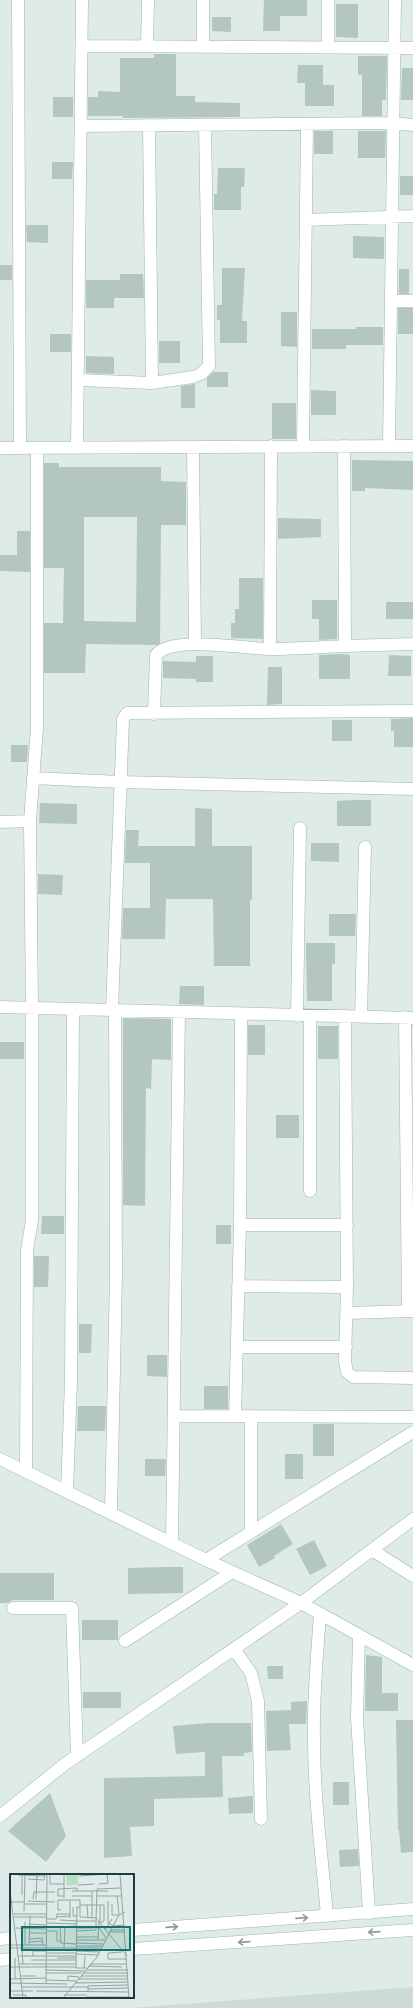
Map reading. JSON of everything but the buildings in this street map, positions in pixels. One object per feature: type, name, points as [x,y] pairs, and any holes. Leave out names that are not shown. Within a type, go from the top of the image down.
[{"type":"street","points":[[18,0],[20,448]]},
{"type":"street","points":[[77,447],[82,0]]},
{"type":"street","points":[[147,46],[148,0]]},
{"type":"street","points":[[202,46],[203,0]]},
{"type":"street","points":[[328,0],[328,47]]},
{"type":"street","points":[[389,446],[395,0]]},
{"type":"street","points":[[82,46],[413,48]]},
{"type":"street","points":[[81,126],[393,123],[413,125]]},
{"type":"street","points":[[303,446],[307,124]]},
{"type":"street","points":[[149,125],[152,382]]},
{"type":"street","points":[[78,380],[152,382],[193,377],[201,374],[209,366],[205,125]]},
{"type":"street","points":[[306,220],[413,216]]},
{"type":"street","points":[[391,301],[413,301]]},
{"type":"street","points":[[270,649],[271,446]]},
{"type":"street","points":[[344,446],[345,646]]},
{"type":"street","points":[[0,448],[413,446]]},
{"type":"street","points":[[193,447],[195,644]]},
{"type":"street","points":[[26,1471],[27,1250],[32,1220],[30,820],[37,728],[36,448]]},
{"type":"street","points":[[154,714],[156,655],[159,650],[164,648],[195,644],[270,649],[413,644]]},
{"type":"street","points":[[111,1513],[116,1274],[114,1010],[123,719],[127,714],[413,711]]},
{"type":"street","points":[[33,778],[120,782],[413,789]]},
{"type":"street","points":[[0,822],[30,820]]},
{"type":"street","points":[[297,1016],[300,828]]},
{"type":"street","points":[[361,1017],[366,847]]},
{"type":"street","points":[[0,1007],[409,1018],[411,1311],[347,1313]]},
{"type":"street","points":[[67,1492],[72,1381],[73,1009]]},
{"type":"street","points":[[172,1543],[179,1012]]},
{"type":"street","points":[[235,1416],[240,1225],[241,1014]]},
{"type":"street","points":[[310,1016],[310,1191]]},
{"type":"street","points":[[345,1016],[347,1225],[347,1313],[345,1362],[348,1372],[353,1377],[413,1378]]},
{"type":"street","points":[[240,1225],[347,1225]]},
{"type":"street","points":[[238,1286],[347,1287]]},
{"type":"street","points":[[237,1348],[346,1348]]},
{"type":"street","points":[[174,1416],[413,1417]]},
{"type":"street","points":[[251,1416],[251,1532]]},
{"type":"street","points":[[206,1560],[413,1432]]},
{"type":"street","points":[[0,1459],[206,1560],[301,1603],[320,1615],[413,1665]]},
{"type":"street","points":[[0,1816],[77,1756],[301,1603],[413,1519]]},
{"type":"street","points":[[372,1550],[413,1576]]},
{"type":"street","points":[[125,1641],[232,1572]]},
{"type":"street","points":[[13,1608],[72,1608],[77,1756]]},
{"type":"street","points":[[320,1615],[314,1705],[314,1740],[315,1780],[327,1916]]},
{"type":"street","points":[[359,1636],[357,1718],[369,1913]]},
{"type":"street","points":[[234,1649],[251,1673],[256,1690],[260,1743],[261,1819]]},
{"type":"street","points":[[134,1930],[413,1909]]},
{"type":"street","points":[[134,1949],[413,1930]]},
{"type":"street","points":[[0,1939],[10,1938]]},
{"type":"street","points":[[0,1960],[10,1959]]},
{"type":"shaded area","points":[[413,1987],[413,2008],[130,2008]]}]
